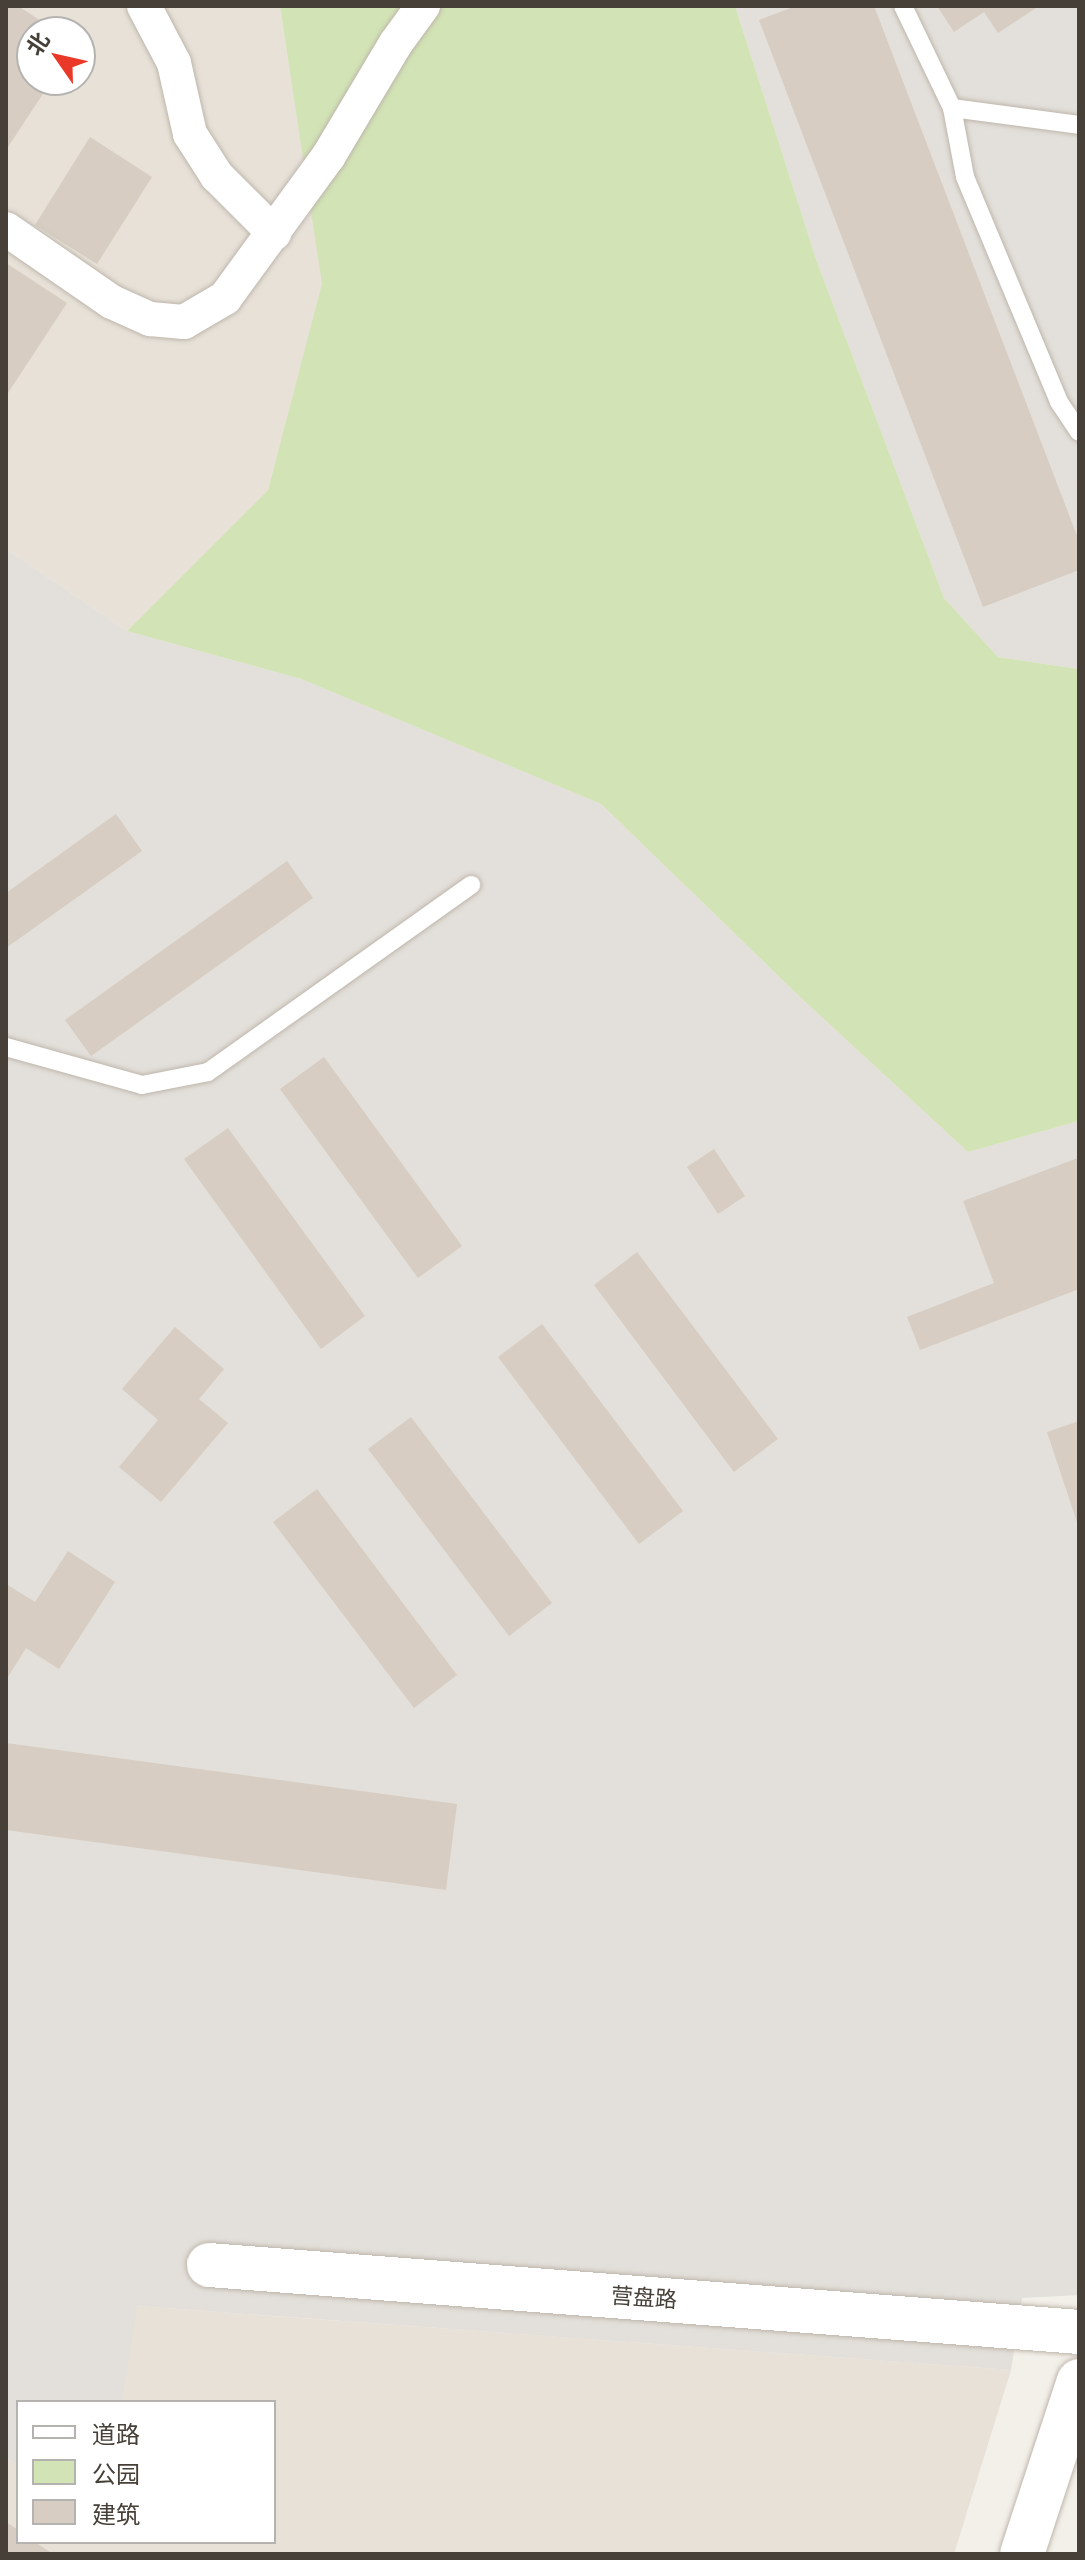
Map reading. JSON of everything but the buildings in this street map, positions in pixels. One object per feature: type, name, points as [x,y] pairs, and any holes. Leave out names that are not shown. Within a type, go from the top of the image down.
[{"type":"street","points":[[144,6],[174,63],[190,134],[217,176],[274,233]]},
{"type":"street","points":[[6,229],[112,302],[150,319],[184,322],[225,298],[328,157],[396,43],[423,6]]},
{"type":"street","name":"营盘路","points":[[209,2265],[1079,2332]]},
{"type":"street","points":[[1022,2554],[1079,2381]]},
{"type":"lane","points":[[903,6],[952,108],[965,177],[1059,402],[1079,432]]},
{"type":"lane","points":[[952,108],[1079,125]]},
{"type":"lane","points":[[6,1047],[142,1085],[208,1072],[471,885]]},
{"type":"shaded area","points":[[6,6],[280,6],[323,284],[268,490],[127,631],[6,549]]},
{"type":"shaded area","points":[[735,6],[1079,6],[1079,669],[998,657],[944,598],[817,262]]},
{"type":"shaded area","points":[[6,549],[127,631],[301,679],[601,804],[801,998],[968,1152],[1079,1121],[1079,2295],[1022,2298],[1011,2370],[137,2306],[122,2400],[16,2400],[16,2464],[6,2457]]},
{"type":"shaded area","points":[[136,2306],[1011,2370],[954,2554],[6,2554],[6,2457],[16,2464],[16,2544],[276,2544],[276,2400],[122,2400]]},
{"type":"green space","points":[[280,6],[735,6],[817,262],[944,598],[998,657],[1079,669],[1079,1121],[968,1152],[801,998],[601,804],[301,679],[127,631],[268,490],[322,284]]}]
